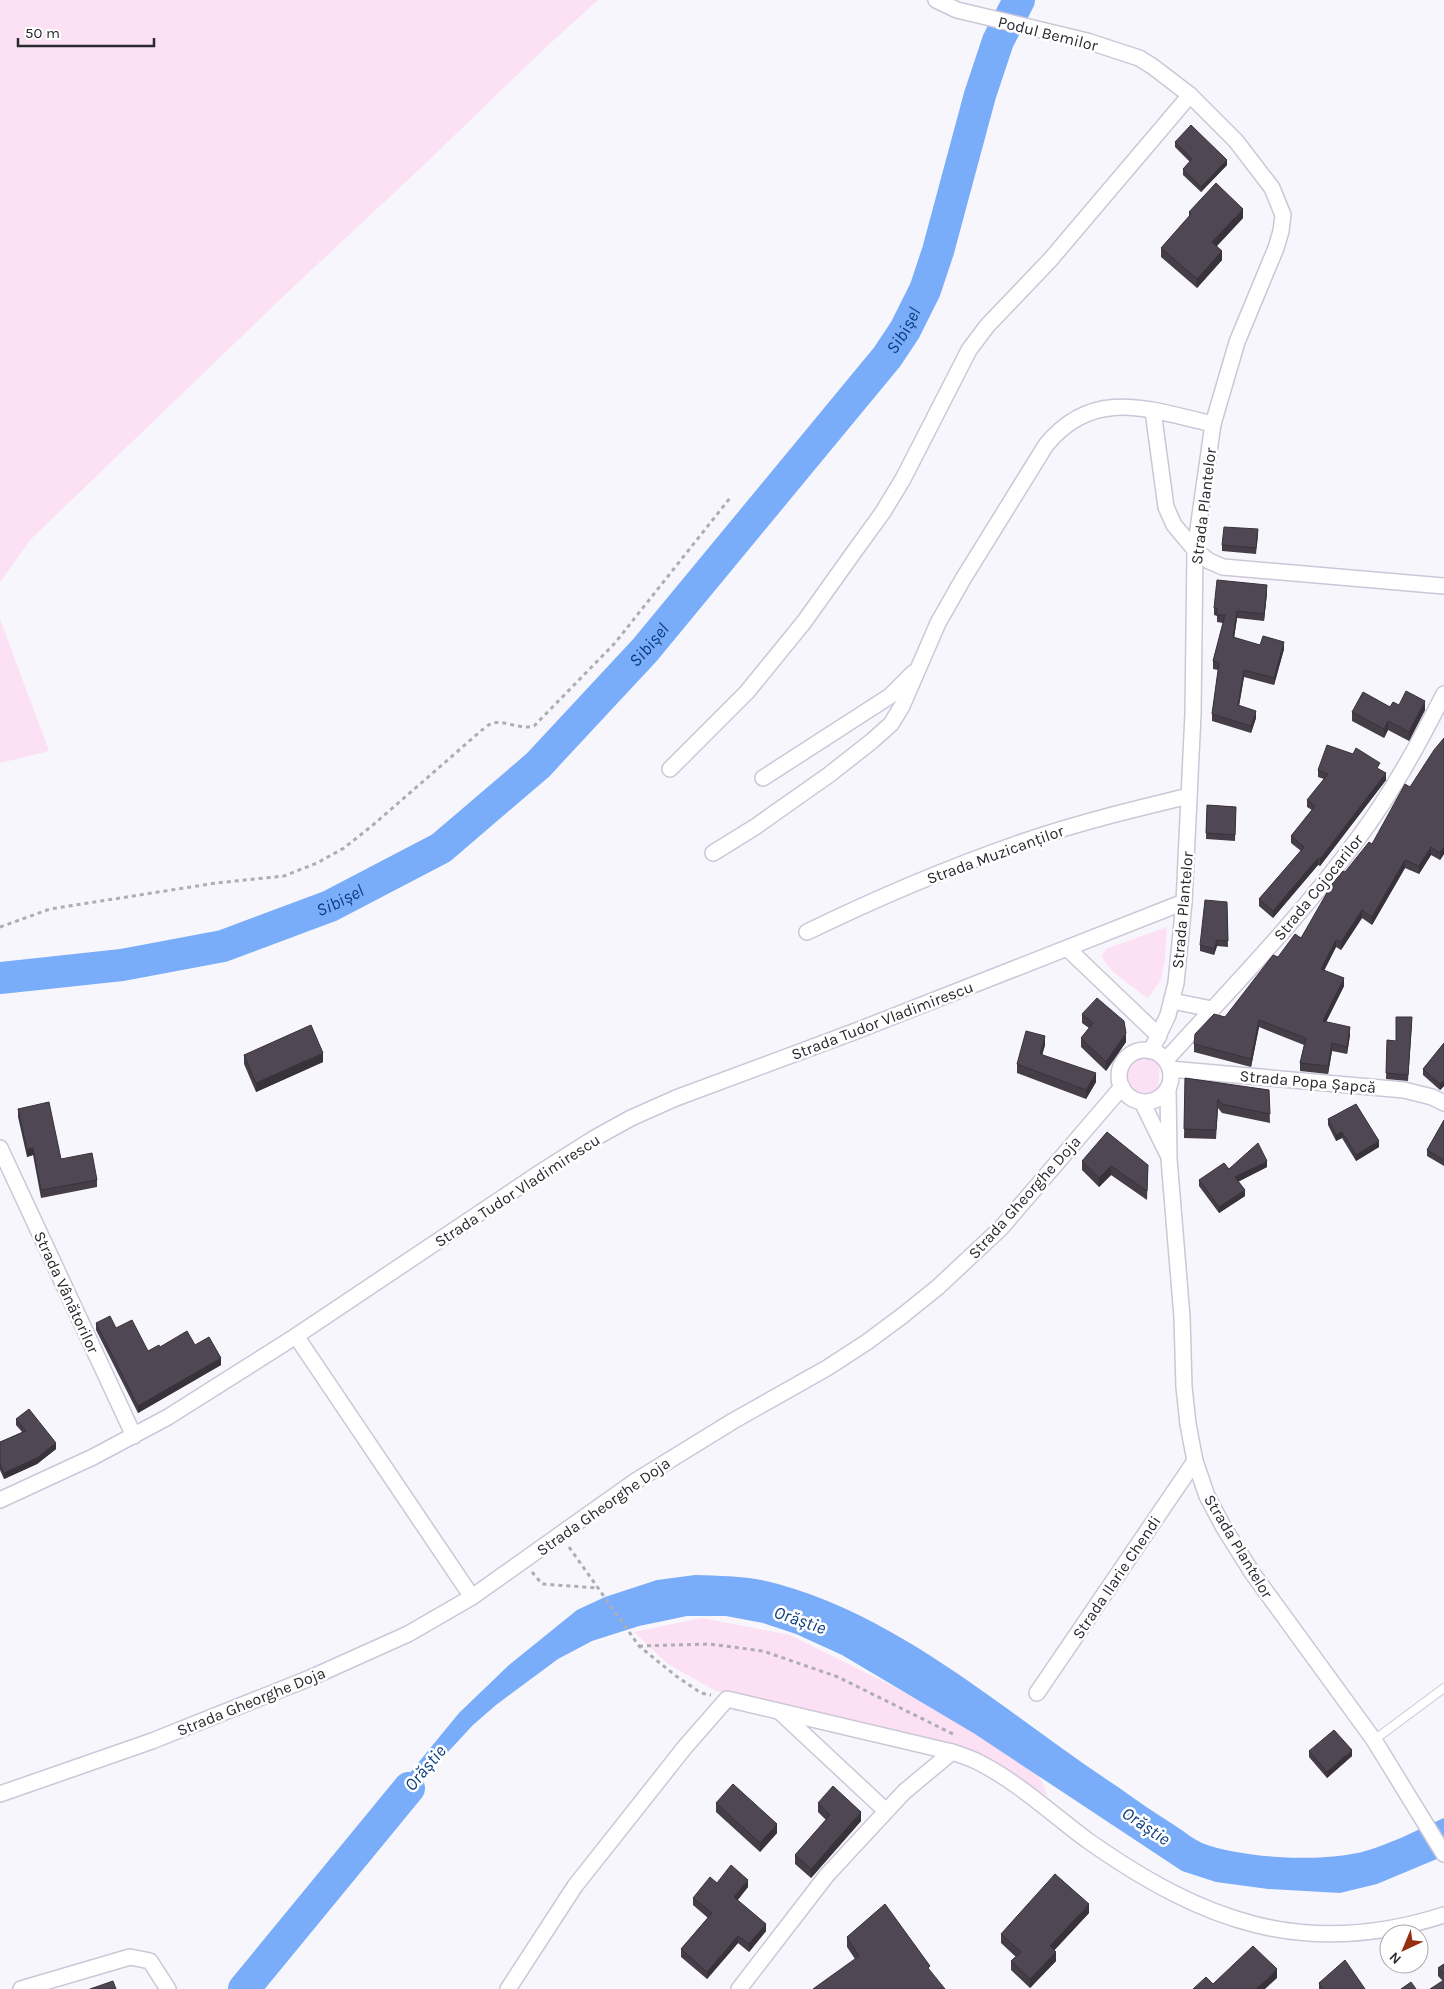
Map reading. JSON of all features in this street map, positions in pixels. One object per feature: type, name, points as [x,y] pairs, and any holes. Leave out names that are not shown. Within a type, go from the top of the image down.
[{"type":"street","name":"Podul Bemilor","points":[[949,4],[1087,41],[1139,58]]},
{"type":"street","name":"Strada Plantelor","points":[[1139,58],[1171,79],[1190,95],[1236,141],[1272,188],[1283,215],[1281,232],[1276,248],[1237,342],[1213,424],[1195,550],[1193,714],[1184,902],[1176,983],[1172,1001],[1159,1036],[1151,1051]]},
{"type":"street","points":[[670,769],[747,692],[764,672],[883,512],[903,479],[944,400],[956,372],[969,350],[983,332],[1050,260],[1190,95]]},
{"type":"street","points":[[713,853],[789,803],[872,741],[891,724],[902,706],[938,623],[1046,445],[1058,430],[1088,412],[1124,407],[1153,411],[1213,424]]},
{"type":"street","points":[[1153,411],[1166,507],[1174,525],[1195,550],[1209,561],[1223,567],[1444,586]]},
{"type":"street","points":[[763,778],[890,696],[919,666]]},
{"type":"street","name":"Strada Cojocarilor","points":[[1168,1065],[1212,1008],[1314,895],[1361,836],[1409,760],[1444,694]]},
{"type":"street","name":"Strada Muzicanților","points":[[807,932],[890,893],[968,861],[1030,839],[1121,812],[1189,796]]},
{"type":"street","name":"Strada Tudor Vladimirescu","points":[[0,1500],[134,1436],[216,1388],[544,1170],[631,1118],[676,1098],[856,1031],[1184,902]]},
{"type":"street","points":[[1068,949],[1159,1036]]},
{"type":"street","points":[[1172,1001],[1212,1008]]},
{"type":"street","points":[[1151,1051],[1159,1054],[1168,1065],[1170,1082],[1168,1088],[1157,1099],[1142,1102],[1127,1094],[1122,1087],[1120,1071],[1122,1063],[1134,1052],[1151,1051]]},
{"type":"street","name":"Strada Popa Șapcă","points":[[1168,1065],[1404,1090],[1432,1097],[1444,1103]]},
{"type":"street","name":"Strada Gheorghe Doja","points":[[0,1794],[152,1741],[310,1678],[408,1634],[472,1597],[634,1482],[827,1368],[902,1316],[938,1287],[1001,1228],[1122,1087]]},
{"type":"street","name":"Strada Plantelor","points":[[1168,1088],[1169,1159],[1182,1317],[1184,1387],[1195,1461],[1207,1496],[1252,1574],[1374,1740],[1444,1854]]},
{"type":"street","name":"Strada Plantelor","points":[[1142,1102],[1169,1159]]},
{"type":"street","name":"Strada Vânătorilor","points":[[0,1148],[134,1436]]},
{"type":"street","points":[[296,1336],[472,1597]]},
{"type":"street","name":"Strada Ilarie Chendi","points":[[1037,1693],[1195,1461]]},
{"type":"street","points":[[508,1989],[575,1886],[685,1747],[727,1699],[952,1752],[986,1766],[1014,1784],[1088,1840],[1166,1890],[1206,1909],[1247,1924],[1282,1931],[1348,1934],[1397,1926],[1444,1915]]},
{"type":"street","points":[[779,1711],[886,1810]]},
{"type":"street","points":[[739,1989],[827,1875],[904,1792],[952,1752]]},
{"type":"street","points":[[21,1989],[130,1957],[150,1960],[168,1989]]},
{"type":"lane","points":[[1374,1740],[1444,1688]]},
{"type":"path","points":[[0,926],[50,909],[198,885],[284,876],[317,863],[344,848],[482,730],[493,723],[510,724],[524,728],[534,726],[615,643],[730,498]]},
{"type":"path","points":[[560,1534],[639,1646],[676,1676],[702,1693],[727,1699]]},
{"type":"path","points":[[523,1562],[542,1584],[598,1588]]},
{"type":"path","points":[[639,1646],[709,1644],[763,1651],[838,1677],[962,1739]]},
{"type":"shaded area","points":[[0,0],[598,0],[290,290],[31,539],[0,582]]},
{"type":"shaded area","points":[[0,619],[49,751],[0,763]]},
{"type":"shaded area","points":[[1167,927],[1161,980],[1148,998],[1114,972],[1102,955],[1106,949]]},
{"type":"shaded area","points":[[1150,1057],[1160,1063],[1158,1092],[1145,1095],[1136,1093],[1130,1087],[1127,1080],[1128,1072],[1139,1059]]},
{"type":"shaded area","points":[[702,1618],[790,1635],[971,1725],[1038,1774],[1048,1796],[990,1763],[934,1740],[716,1691],[668,1664],[634,1632]]},
{"type":"water","points":[[695,1575],[726,1576],[768,1581],[825,1600],[870,1621],[913,1645],[955,1672],[1077,1759],[1202,1843],[1240,1853],[1264,1856],[1313,1858],[1336,1856],[1375,1848],[1444,1818],[1444,1856],[1377,1884],[1340,1893],[1268,1889],[1216,1882],[1182,1871],[975,1734],[842,1655],[796,1634],[763,1623],[726,1616],[687,1616],[639,1626],[592,1641],[558,1659],[496,1705],[473,1725],[382,1823],[376,1819],[409,1774],[459,1713],[509,1665],[577,1610],[605,1597],[657,1580]]},
{"type":"building","points":[[1191,125],[1227,160],[1201,187],[1183,169],[1192,159],[1175,142]]},
{"type":"building","points":[[1216,183],[1243,209],[1212,242],[1222,251],[1197,279],[1161,248],[1191,214],[1189,212]]},
{"type":"building","points":[[1224,527],[1258,529],[1256,548],[1222,545]]},
{"type":"building","points":[[1217,580],[1267,585],[1264,614],[1237,611],[1233,637],[1260,645],[1263,636],[1284,642],[1274,678],[1244,670],[1238,705],[1256,711],[1251,726],[1212,714],[1219,663],[1213,661],[1225,615],[1217,615],[1217,608],[1214,608]]},
{"type":"building","points":[[1406,691],[1425,701],[1409,732],[1388,721],[1384,729],[1352,712],[1363,692],[1390,707],[1393,702],[1399,705]]},
{"type":"building","points":[[1444,738],[1444,847],[1440,853],[1431,847],[1419,866],[1405,860],[1372,917],[1362,910],[1341,942],[1336,940],[1321,969],[1344,978],[1323,1021],[1350,1027],[1347,1047],[1332,1043],[1328,1066],[1300,1063],[1306,1038],[1259,1020],[1251,1059],[1194,1044],[1195,1034],[1214,1014],[1225,1017],[1273,955],[1278,957],[1295,934],[1301,938],[1332,884],[1343,871],[1345,872],[1369,842],[1372,844],[1405,784],[1410,787]]},
{"type":"building","points":[[1327,745],[1353,754],[1356,748],[1380,763],[1377,768],[1386,773],[1320,859],[1318,858],[1273,911],[1259,899],[1304,847],[1291,836],[1315,806],[1307,800],[1328,774],[1318,770]]},
{"type":"building","points":[[1207,805],[1236,807],[1235,835],[1206,833]]},
{"type":"building","points":[[1205,900],[1227,902],[1228,941],[1217,940],[1214,949],[1200,945]]},
{"type":"building","points":[[1097,998],[1124,1021],[1126,1033],[1106,1062],[1081,1038],[1093,1023],[1082,1014]]},
{"type":"building","points":[[1396,1017],[1412,1017],[1408,1075],[1386,1073],[1387,1040],[1396,1041]]},
{"type":"building","points":[[311,1025],[323,1053],[256,1083],[244,1055]]},
{"type":"building","points":[[1026,1031],[1045,1036],[1040,1054],[1096,1073],[1086,1090],[1017,1064]]},
{"type":"building","points":[[1444,1043],[1444,1080],[1440,1084],[1423,1069]]},
{"type":"building","points":[[1185,1078],[1269,1090],[1270,1114],[1222,1104],[1218,1099],[1216,1130],[1184,1129]]},
{"type":"building","points":[[49,1102],[61,1159],[92,1153],[97,1180],[41,1190],[33,1148],[27,1149],[18,1109]]},
{"type":"building","points":[[1356,1104],[1379,1141],[1356,1155],[1342,1132],[1336,1135],[1328,1119]]},
{"type":"building","points":[[1444,1120],[1444,1160],[1427,1150]]},
{"type":"building","points":[[1107,1132],[1148,1165],[1147,1191],[1111,1166],[1099,1178],[1082,1161]]},
{"type":"building","points":[[1258,1143],[1267,1161],[1235,1177],[1245,1190],[1219,1207],[1199,1180],[1224,1163],[1229,1169]]},
{"type":"building","points":[[110,1316],[116,1328],[132,1320],[148,1351],[159,1345],[160,1347],[187,1331],[195,1345],[209,1337],[221,1358],[138,1406],[96,1323]]},
{"type":"building","points":[[29,1409],[56,1443],[37,1458],[4,1473],[0,1464],[0,1442],[26,1431],[16,1419]]},
{"type":"building","points":[[1334,1730],[1352,1750],[1327,1772],[1309,1751]]},
{"type":"building","points":[[733,1784],[777,1824],[760,1843],[716,1803]]},
{"type":"building","points":[[833,1786],[861,1812],[811,1869],[795,1855],[830,1815],[818,1803]]},
{"type":"building","points":[[731,1865],[748,1880],[734,1897],[766,1924],[749,1944],[738,1936],[707,1972],[681,1949],[712,1913],[693,1898],[710,1877],[717,1883]]},
{"type":"building","points":[[1055,1874],[1089,1904],[1050,1946],[1056,1952],[1030,1979],[1011,1961],[1021,1952],[1001,1934]]},
{"type":"building","points":[[885,1904],[930,1966],[928,1968],[945,1989],[813,1989],[859,1956],[847,1937]]},
{"type":"building","points":[[1253,1946],[1277,1969],[1256,1989],[1193,1989],[1206,1977],[1213,1984]]},
{"type":"building","points":[[1345,1960],[1365,1989],[1323,1989],[1319,1983]]},
{"type":"building","points":[[1444,1964],[1444,1974],[1438,1968]]},
{"type":"building","points":[[1444,1980],[1444,1989],[1430,1989]]},
{"type":"building","points":[[113,1981],[116,1989],[90,1989]]},
{"type":"building","points":[[1411,1982],[1416,1989],[1401,1989]]},
{"type":"waterway","name":"Sibișel","points":[[0,978],[122,965],[223,946],[330,906],[441,848],[538,765],[645,650],[887,357],[905,330],[925,290],[938,251],[980,95],[998,41],[1019,0]]},
{"type":"waterway","name":"Orăștie","points":[[244,1989],[409,1788]]}]
